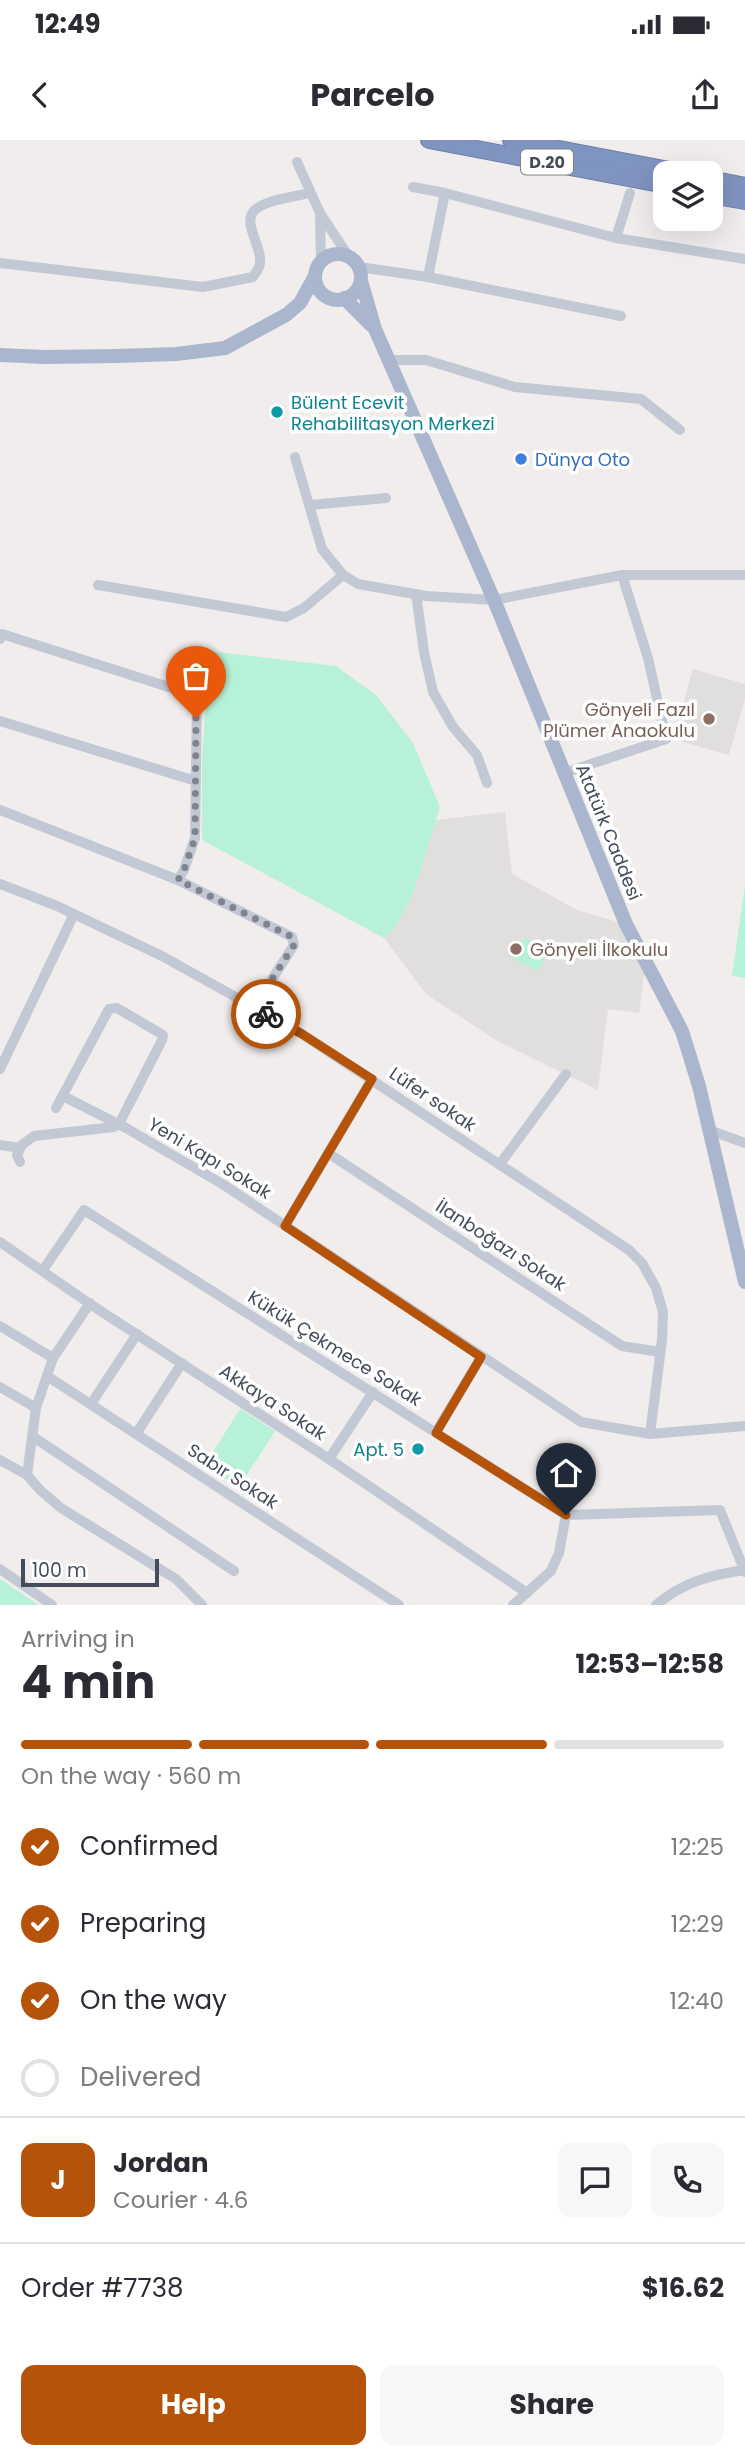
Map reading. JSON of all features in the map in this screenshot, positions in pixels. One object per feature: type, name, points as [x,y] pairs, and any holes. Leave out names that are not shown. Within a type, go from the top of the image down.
[{"type":"highway","name":"D.20","points":[[429,140],[653,184]]},
{"type":"highway","name":"D.20","points":[[511,140],[653,167]]},
{"type":"highway","points":[[723,181],[745,186]]},
{"type":"highway","points":[[723,197],[745,201]]},
{"type":"main road","points":[[0,361],[45,357],[176,354],[225,348],[277,321],[300,303],[318,269],[334,254],[356,268],[354,294],[339,299],[300,303]]},
{"type":"main road","name":"Atatürk Caddesi","points":[[356,268],[375,329],[494,600],[626,924],[682,1031],[744,1275]]},
{"type":"main road","points":[[318,269],[320,290],[339,299]]},
{"type":"main road","name":"Atatürk Caddesi","points":[[339,299],[375,329]]},
{"type":"main road","points":[[0,355],[45,357]]},
{"type":"street","name":"Atatürk Caddesi","points":[[297,162],[320,213],[356,268]]},
{"type":"street","points":[[413,187],[616,238],[745,259]]},
{"type":"street","points":[[0,262],[203,287],[253,277],[260,266],[258,243],[250,226],[255,210],[270,203],[310,193]]},
{"type":"street","points":[[428,277],[445,193]]},
{"type":"street","points":[[616,238],[629,193]]},
{"type":"street","name":"Atatürk Caddesi","points":[[318,269],[320,213]]},
{"type":"street","points":[[356,268],[428,277],[621,316]]},
{"type":"street","points":[[390,360],[426,360],[515,387],[641,399],[680,430]]},
{"type":"street","points":[[295,457],[322,549],[343,575],[358,584],[416,594],[494,600],[622,575],[745,575]]},
{"type":"street","points":[[310,505],[386,498]]},
{"type":"street","points":[[98,585],[286,617],[304,608],[343,575]]},
{"type":"street","points":[[564,773],[666,739],[651,670],[622,575]]},
{"type":"street","points":[[416,594],[433,692],[453,727],[477,755],[488,783]]},
{"type":"street","points":[[1,636],[197,696],[195,838],[178,880]]},
{"type":"street","points":[[0,721],[195,781]]},
{"type":"street","points":[[0,810],[178,880],[292,937],[294,945],[254,1007]]},
{"type":"street","name":"Lüfer sokak","points":[[0,884],[162,956],[302,1034],[629,1250],[642,1263],[656,1288],[663,1312],[650,1434]]},
{"type":"street","points":[[0,1069],[74,915]]},
{"type":"street","points":[[20,1162],[17,1155],[20,1148],[34,1136],[114,1127],[119,1124],[163,1035],[117,1008],[109,1009],[56,1108]]},
{"type":"street","points":[[500,1164],[566,1074]]},
{"type":"street","points":[[285,1226],[372,1079]]},
{"type":"street","name":"Yeni Kapı Sokak","points":[[63,1096],[119,1124],[224,1185],[581,1422],[650,1434],[745,1426]]},
{"type":"street","points":[[709,1130],[745,1143]]},
{"type":"street","points":[[0,1145],[20,1148]]},
{"type":"street","name":"İlanboğazı Sokak","points":[[328,1153],[622,1346],[660,1352]]},
{"type":"street","name":"Kükük Çekmece Sokak","points":[[43,1270],[85,1210],[566,1515]]},
{"type":"street","name":"Akkaya Sokak","points":[[0,1242],[527,1593]]},
{"type":"street","points":[[27,1475],[36,1408],[53,1358],[90,1303]]},
{"type":"street","points":[[0,1326],[53,1358]]},
{"type":"street","points":[[90,1404],[137,1334]]},
{"type":"street","points":[[436,1433],[481,1357]]},
{"type":"street","points":[[136,1434],[182,1363]]},
{"type":"street","name":"Sabır Sokak","points":[[47,1376],[399,1605]]},
{"type":"street","points":[[0,1387],[36,1408]]},
{"type":"street","points":[[329,1459],[373,1392]]},
{"type":"street","points":[[32,1436],[234,1571]]},
{"type":"street","points":[[0,1460],[27,1475],[61,1508],[176,1579],[202,1605]]},
{"type":"street","points":[[513,1605],[551,1571],[559,1553],[566,1515],[720,1510],[745,1571],[713,1574],[699,1579],[671,1593],[656,1605]]},
{"type":"street","points":[[0,1569],[52,1605]]},
{"type":"shaded area","name":"Gönyeli Fazıl Plümer Anaokulu","points":[[693,669],[745,684],[745,699],[729,755],[673,739]]},
{"type":"shaded area","name":"Gönyeli İlkokulu","points":[[505,812],[512,874],[577,910],[618,922],[646,961],[639,1013],[608,1009],[598,1090],[497,1041],[426,994],[384,938],[395,928],[413,894],[436,820]]},
{"type":"green space","points":[[209,651],[336,666],[377,696],[413,743],[440,807],[413,894],[395,928],[384,938],[202,840],[202,760]]},
{"type":"green space","points":[[745,885],[745,978],[732,976]]},
{"type":"green space","points":[[524,937],[549,951],[538,971],[512,959]]},
{"type":"green space","points":[[240,1409],[275,1431],[239,1487],[204,1466]]},
{"type":"green space","points":[[0,1579],[39,1605],[0,1605]]},
{"type":"way so far","points":[[196,718],[195,838],[178,880],[292,937],[294,945],[254,1007],[266,1014]]},
{"type":"place","name":"Bülent Ecevit Rehabilitasyon Merkezi","points":[[277,412]]},
{"type":"place","name":"Dünya Oto","points":[[521,459]]},
{"type":"place","name":"Gönyeli Fazıl Plümer Anaokulu","points":[[709,719]]},
{"type":"place","name":"Gönyeli İlkokulu","points":[[516,949]]},
{"type":"place","name":"Apt. 5","points":[[418,1449]]},
{"type":"route","points":[[266,1014],[372,1079],[285,1226],[481,1357],[436,1433],[566,1515]]}]
